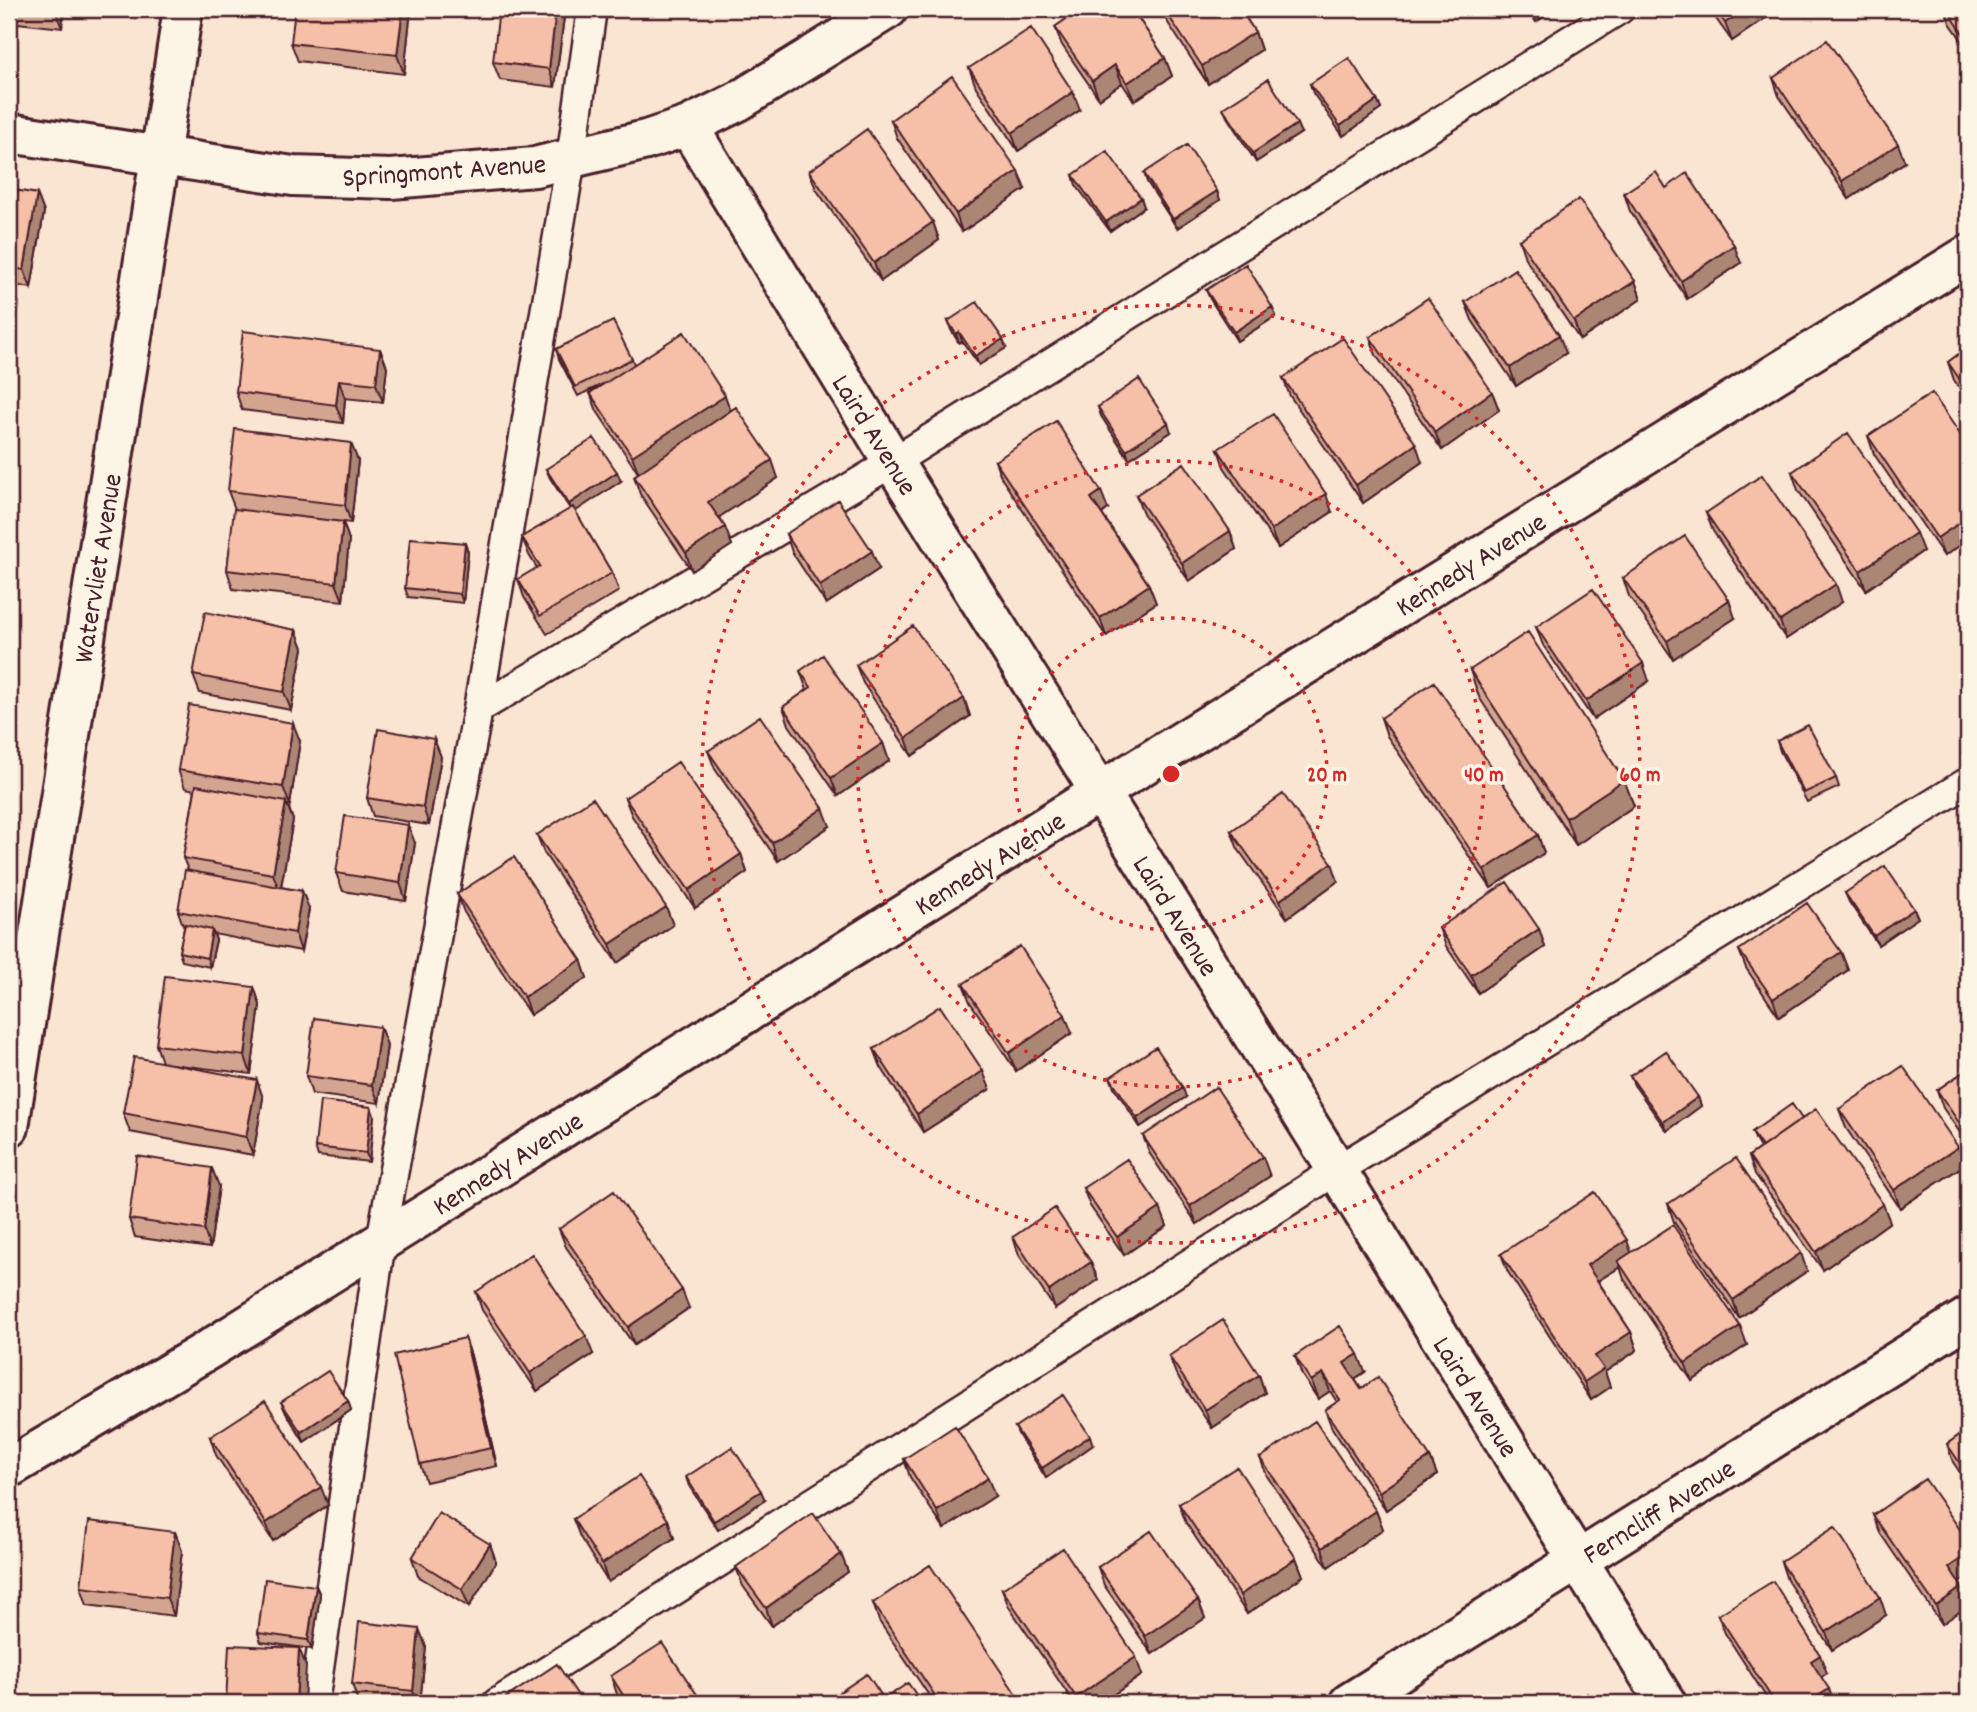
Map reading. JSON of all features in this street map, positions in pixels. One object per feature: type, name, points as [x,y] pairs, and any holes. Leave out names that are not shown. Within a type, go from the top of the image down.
[{"type":"street","name":"Watervliet Avenue","points":[[9,1127],[183,9]]},
{"type":"street","name":"Springmont Avenue","points":[[9,133],[293,176],[391,179],[535,167],[688,127],[737,102],[888,9]]},
{"type":"street","name":"Laird Avenue","points":[[688,127],[893,462],[1337,1170],[1666,1703]]},
{"type":"street","name":"Kennedy Avenue","points":[[9,1468],[208,1350],[1100,792],[1968,255]]},
{"type":"street","name":"Ferncliff Avenue","points":[[1349,1703],[1968,1317]]},
{"type":"lane","points":[[313,1703],[381,1241],[478,709],[571,159],[592,9]]},
{"type":"lane","points":[[478,709],[893,462],[1620,9]]},
{"type":"lane","points":[[497,1703],[1337,1170],[1968,782]]},
{"type":"building","points":[[295,9],[403,9],[397,55],[291,43]]},
{"type":"building","points":[[499,9],[556,9],[549,69],[493,62]]},
{"type":"building","points":[[1074,9],[1132,9],[1165,58],[1127,83],[1115,65],[1092,81],[1055,27],[1076,12]]},
{"type":"building","points":[[1164,9],[1240,9],[1255,32],[1202,66]]},
{"type":"building","points":[[1715,9],[1746,9],[1725,23]]},
{"type":"building","points":[[1947,9],[1968,9],[1968,41]]},
{"type":"building","points":[[1031,28],[1073,92],[1012,133],[969,68]]},
{"type":"building","points":[[1827,40],[1898,144],[1842,181],[1773,78]]},
{"type":"building","points":[[1349,58],[1377,100],[1340,126],[1310,84]]},
{"type":"building","points":[[952,76],[1018,171],[956,214],[891,120]]},
{"type":"building","points":[[1268,79],[1297,124],[1253,153],[1223,108]]},
{"type":"building","points":[[867,129],[933,222],[874,263],[809,171]]},
{"type":"building","points":[[1187,145],[1217,191],[1173,219],[1144,173]]},
{"type":"building","points":[[1107,151],[1141,198],[1106,222],[1073,175]]},
{"type":"building","points":[[1656,172],[1666,188],[1687,173],[1734,245],[1681,281],[1624,193]]},
{"type":"building","points":[[9,189],[37,194],[24,270],[9,267]]},
{"type":"building","points":[[1579,199],[1635,281],[1574,321],[1519,240]]},
{"type":"building","points":[[1246,264],[1272,307],[1234,332],[1206,290]]},
{"type":"building","points":[[1515,269],[1559,335],[1510,368],[1465,302]]},
{"type":"building","points":[[9,284],[13,285],[9,313]]},
{"type":"building","points":[[1428,298],[1492,392],[1435,432],[1370,337]]},
{"type":"building","points":[[977,302],[1003,339],[975,356],[948,321]]},
{"type":"building","points":[[613,321],[632,359],[575,387],[556,349]]},
{"type":"building","points":[[243,331],[380,349],[376,384],[339,380],[336,405],[236,392]]},
{"type":"building","points":[[684,332],[725,396],[632,456],[590,393]]},
{"type":"building","points":[[1343,338],[1416,444],[1356,485],[1283,378]]},
{"type":"building","points":[[1968,347],[1968,392],[1948,362]]},
{"type":"building","points":[[1139,379],[1168,423],[1126,450],[1098,407]]},
{"type":"building","points":[[1932,393],[1968,446],[1968,517],[1937,538],[1868,436]]},
{"type":"building","points":[[736,407],[772,460],[708,502],[725,527],[686,553],[634,476]]},
{"type":"building","points":[[1273,414],[1326,494],[1271,530],[1218,449]]},
{"type":"building","points":[[1056,421],[1101,491],[1091,498],[1149,585],[1100,618],[995,461]]},
{"type":"building","points":[[235,429],[351,443],[345,505],[228,491]]},
{"type":"building","points":[[1848,433],[1916,533],[1860,571],[1792,472]]},
{"type":"building","points":[[594,438],[617,472],[569,504],[546,469]]},
{"type":"building","points":[[1184,463],[1230,531],[1182,563],[1136,495]]},
{"type":"building","points":[[1762,475],[1836,584],[1780,621],[1706,513]]},
{"type":"building","points":[[838,500],[872,551],[820,586],[786,534]]},
{"type":"building","points":[[573,507],[612,573],[540,616],[518,579],[540,566],[522,537]]},
{"type":"building","points":[[234,509],[343,522],[336,583],[227,570]]},
{"type":"building","points":[[1685,536],[1729,600],[1667,641],[1623,578]]},
{"type":"building","points":[[410,538],[465,543],[460,594],[405,588]]},
{"type":"building","points":[[1593,589],[1643,663],[1586,701],[1536,627]]},
{"type":"building","points":[[205,612],[296,630],[284,692],[193,675]]},
{"type":"building","points":[[913,626],[964,698],[906,738],[856,665]]},
{"type":"building","points":[[1528,632],[1624,780],[1566,818],[1470,670]]},
{"type":"building","points":[[823,655],[883,743],[831,778],[783,707],[811,687],[800,671]]},
{"type":"building","points":[[1434,682],[1538,835],[1484,870],[1381,718]]},
{"type":"building","points":[[189,705],[293,723],[283,787],[178,770]]},
{"type":"building","points":[[760,716],[823,808],[772,843],[708,751]]},
{"type":"building","points":[[1808,725],[1836,778],[1804,793],[1777,741]]},
{"type":"building","points":[[378,729],[434,739],[423,807],[367,798]]},
{"type":"building","points":[[678,762],[741,854],[689,890],[625,798]]},
{"type":"building","points":[[196,785],[286,802],[273,874],[183,858]]},
{"type":"building","points":[[1283,794],[1332,863],[1280,900],[1231,831]]},
{"type":"building","points":[[593,798],[666,907],[610,944],[537,835]]},
{"type":"building","points":[[345,816],[408,825],[400,883],[336,873]]},
{"type":"building","points":[[514,857],[581,960],[524,997],[457,894]]},
{"type":"building","points":[[1885,866],[1914,909],[1874,936],[1845,893]]},
{"type":"building","points":[[185,870],[302,891],[295,933],[178,911]]},
{"type":"building","points":[[1507,882],[1539,929],[1471,975],[1439,928]]},
{"type":"building","points":[[1807,903],[1841,952],[1773,999],[1739,950]]},
{"type":"building","points":[[185,924],[212,930],[207,958],[179,952]]},
{"type":"building","points":[[1020,946],[1065,1015],[1009,1053],[963,984]]},
{"type":"building","points":[[165,976],[254,987],[245,1056],[156,1045]]},
{"type":"building","points":[[940,1006],[983,1071],[917,1114],[874,1049]]},
{"type":"building","points":[[314,1018],[380,1027],[372,1085],[306,1076]]},
{"type":"building","points":[[1156,1047],[1183,1088],[1137,1118],[1110,1077]]},
{"type":"building","points":[[1666,1051],[1698,1097],[1663,1122],[1630,1076]]},
{"type":"building","points":[[134,1057],[257,1080],[246,1137],[123,1113]]},
{"type":"building","points":[[1903,1066],[1958,1147],[1894,1190],[1839,1109]]},
{"type":"building","points":[[1968,1069],[1968,1136],[1937,1090]]},
{"type":"building","points":[[1216,1087],[1263,1157],[1190,1206],[1143,1136]]},
{"type":"building","points":[[320,1101],[371,1107],[366,1153],[315,1147]]},
{"type":"building","points":[[1792,1104],[1802,1119],[1762,1147],[1752,1132]]},
{"type":"building","points":[[1816,1109],[1883,1204],[1816,1252],[1749,1156]]},
{"type":"building","points":[[137,1156],[212,1168],[204,1230],[129,1219]]},
{"type":"building","points":[[1736,1158],[1801,1253],[1733,1300],[1668,1204]]},
{"type":"building","points":[[1127,1159],[1160,1208],[1117,1237],[1083,1188]]},
{"type":"building","points":[[614,1191],[682,1290],[628,1327],[559,1229]]},
{"type":"building","points":[[1595,1192],[1627,1240],[1587,1265],[1631,1332],[1595,1356],[1604,1369],[1584,1382],[1501,1254]]},
{"type":"building","points":[[1055,1208],[1091,1262],[1049,1291],[1013,1237]]},
{"type":"building","points":[[1673,1225],[1740,1326],[1685,1363],[1618,1261]]},
{"type":"building","points":[[532,1254],[586,1336],[530,1373],[476,1292]]},
{"type":"building","points":[[1223,1320],[1259,1375],[1205,1410],[1169,1356]]},
{"type":"building","points":[[1340,1326],[1358,1354],[1344,1363],[1361,1389],[1378,1377],[1430,1457],[1379,1492],[1325,1410],[1340,1400],[1323,1373],[1311,1381],[1295,1356]]},
{"type":"building","points":[[465,1338],[491,1448],[420,1464],[394,1355]]},
{"type":"building","points":[[328,1371],[348,1401],[301,1432],[281,1402]]},
{"type":"building","points":[[1063,1395],[1090,1436],[1042,1468],[1015,1427]]},
{"type":"building","points":[[265,1401],[321,1487],[266,1523],[210,1437]]},
{"type":"building","points":[[1315,1421],[1376,1511],[1322,1548],[1260,1458]]},
{"type":"building","points":[[955,1426],[988,1478],[937,1511],[904,1459]]},
{"type":"building","points":[[1968,1429],[1968,1475],[1947,1444]]},
{"type":"building","points":[[732,1447],[761,1491],[714,1521],[686,1477]]},
{"type":"building","points":[[1237,1467],[1296,1558],[1240,1595],[1179,1504]]},
{"type":"building","points":[[639,1476],[668,1520],[602,1564],[573,1519]]},
{"type":"building","points":[[1925,1479],[1968,1541],[1968,1554],[1949,1567],[1962,1587],[1936,1606],[1873,1515]]},
{"type":"building","points":[[439,1513],[490,1544],[462,1589],[412,1558]]},
{"type":"building","points":[[813,1513],[841,1554],[766,1608],[736,1567]]},
{"type":"building","points":[[89,1521],[175,1532],[167,1598],[81,1587]]},
{"type":"building","points":[[1835,1527],[1880,1597],[1826,1632],[1781,1562]]},
{"type":"building","points":[[1151,1531],[1198,1600],[1145,1636],[1098,1567]]},
{"type":"building","points":[[1063,1548],[1136,1657],[1076,1697],[1002,1589]]},
{"type":"building","points":[[930,1565],[1022,1703],[940,1703],[873,1603]]},
{"type":"building","points":[[265,1579],[316,1586],[308,1640],[258,1633]]},
{"type":"building","points":[[1773,1581],[1820,1655],[1811,1661],[1829,1689],[1807,1703],[1775,1703],[1718,1615]]},
{"type":"building","points":[[359,1622],[419,1629],[413,1691],[352,1684]]},
{"type":"building","points":[[662,1643],[700,1699],[693,1703],[628,1703],[611,1676]]},
{"type":"building","points":[[229,1645],[299,1648],[296,1703],[226,1703]]},
{"type":"building","points":[[557,1664],[583,1703],[498,1703]]},
{"type":"building","points":[[867,1674],[884,1699],[908,1683],[922,1703],[831,1703],[828,1700]]},
{"type":"building","points":[[1587,1693],[1594,1703],[1572,1703]]}]
